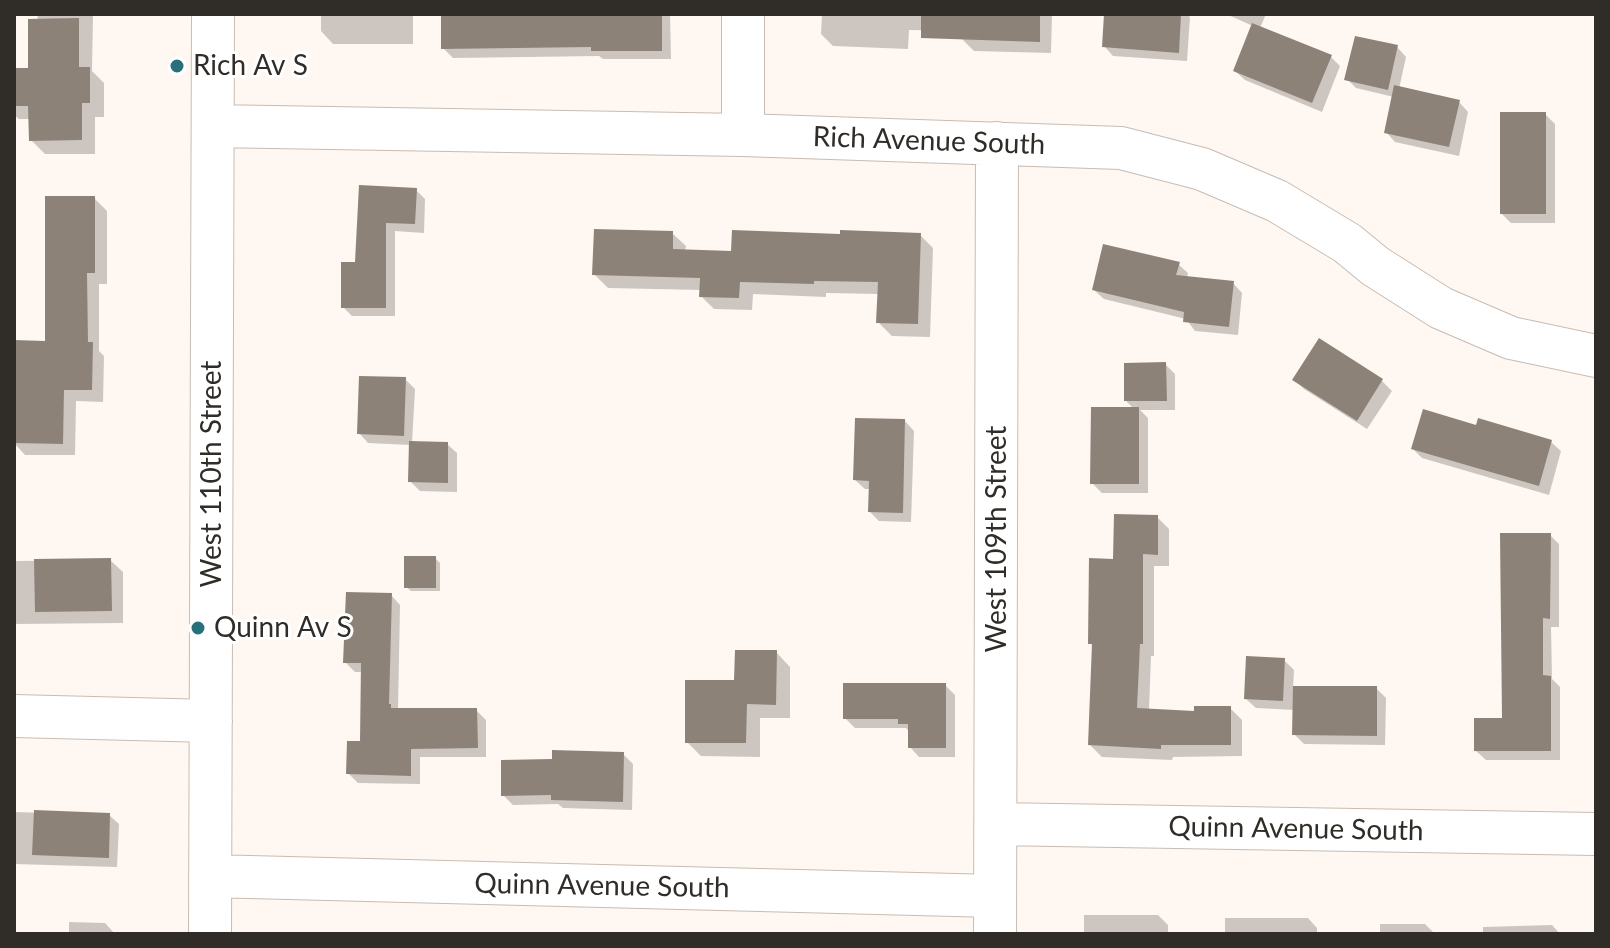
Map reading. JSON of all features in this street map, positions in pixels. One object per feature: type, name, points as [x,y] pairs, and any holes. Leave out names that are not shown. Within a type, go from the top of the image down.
[{"type":"street","name":"West 110th Street","points":[[210,934],[213,14]]},
{"type":"street","points":[[743,14],[743,135]]},
{"type":"street","name":"Rich Avenue South","points":[[213,126],[743,135],[1121,148],[1202,169],[1277,201],[1347,243],[1375,266],[1441,308],[1511,338],[1596,356]]},
{"type":"street","name":"West 109th Street","points":[[995,915],[997,143]]},
{"type":"street","points":[[14,716],[211,721]]},
{"type":"street","name":"Quinn Avenue South","points":[[996,824],[1596,834]]},
{"type":"street","name":"Quinn Avenue South","points":[[210,876],[995,915]]},
{"type":"building","points":[[441,14],[662,14],[662,51],[591,51],[591,47],[441,49]]},
{"type":"building","points":[[921,14],[1040,14],[1040,42],[921,38]]},
{"type":"building","points":[[1104,14],[1181,14],[1179,53],[1102,47]]},
{"type":"building","points":[[79,18],[79,67],[90,67],[90,103],[82,103],[82,140],[29,141],[28,106],[14,106],[14,68],[28,68],[28,19]]},
{"type":"building","points":[[1252,23],[1332,55],[1312,103],[1233,71]]},
{"type":"building","points":[[1355,36],[1398,45],[1388,90],[1344,80]]},
{"type":"building","points":[[1394,85],[1460,100],[1449,147],[1384,133]]},
{"type":"building","points":[[1500,112],[1546,112],[1546,214],[1500,214]]},
{"type":"building","points":[[359,185],[417,188],[415,224],[386,223],[386,308],[341,308],[341,262],[355,262]]},
{"type":"building","points":[[45,196],[95,196],[95,273],[87,273],[88,342],[93,342],[92,390],[64,390],[63,444],[14,443],[14,340],[45,341]]},
{"type":"building","points":[[594,229],[673,231],[673,249],[731,251],[732,230],[921,233],[918,324],[876,323],[878,282],[740,282],[739,298],[699,297],[700,278],[592,275]]},
{"type":"building","points":[[1103,244],[1180,262],[1176,275],[1234,281],[1229,327],[1183,322],[1184,312],[1092,290]]},
{"type":"building","points":[[1319,338],[1383,379],[1357,421],[1292,380]]},
{"type":"building","points":[[1166,362],[1167,401],[1124,401],[1124,363]]},
{"type":"building","points":[[359,376],[406,377],[404,436],[357,434]]},
{"type":"building","points":[[1091,407],[1139,407],[1139,484],[1090,484]]},
{"type":"building","points":[[1423,409],[1476,425],[1478,418],[1552,440],[1539,486],[1411,449]]},
{"type":"building","points":[[855,418],[905,419],[903,513],[868,512],[869,481],[853,480]]},
{"type":"building","points":[[409,441],[448,442],[448,483],[408,482]]},
{"type":"building","points":[[1114,514],[1158,515],[1158,555],[1143,554],[1143,644],[1140,644],[1137,708],[1194,711],[1194,706],[1231,706],[1231,745],[1161,745],[1161,749],[1088,745],[1092,644],[1088,644],[1089,558],[1113,559]]},
{"type":"building","points":[[1500,533],[1551,533],[1550,619],[1543,618],[1543,675],[1551,676],[1551,751],[1474,751],[1474,718],[1502,718]]},
{"type":"building","points":[[404,556],[436,556],[436,588],[404,588]]},
{"type":"building","points":[[111,558],[112,611],[35,612],[34,559]]},
{"type":"building","points":[[346,592],[392,593],[391,708],[477,708],[478,748],[411,749],[411,776],[346,774],[347,741],[360,741],[361,663],[343,663]]},
{"type":"building","points":[[735,650],[777,650],[776,705],[747,704],[746,743],[685,743],[685,680],[734,680]]},
{"type":"building","points":[[1246,656],[1285,658],[1283,701],[1244,699]]},
{"type":"building","points":[[843,683],[946,683],[946,748],[908,748],[908,724],[898,724],[898,719],[843,719]]},
{"type":"building","points":[[1293,686],[1377,686],[1377,736],[1292,735]]},
{"type":"building","points":[[552,750],[624,752],[623,802],[551,800],[551,795],[501,796],[501,760],[552,759]]},
{"type":"building","points":[[34,810],[110,813],[109,858],[32,855]]},
{"type":"place","name":"Rich Av S","points":[[177,66]]},
{"type":"place","name":"Quinn Av S","points":[[198,628]]}]
